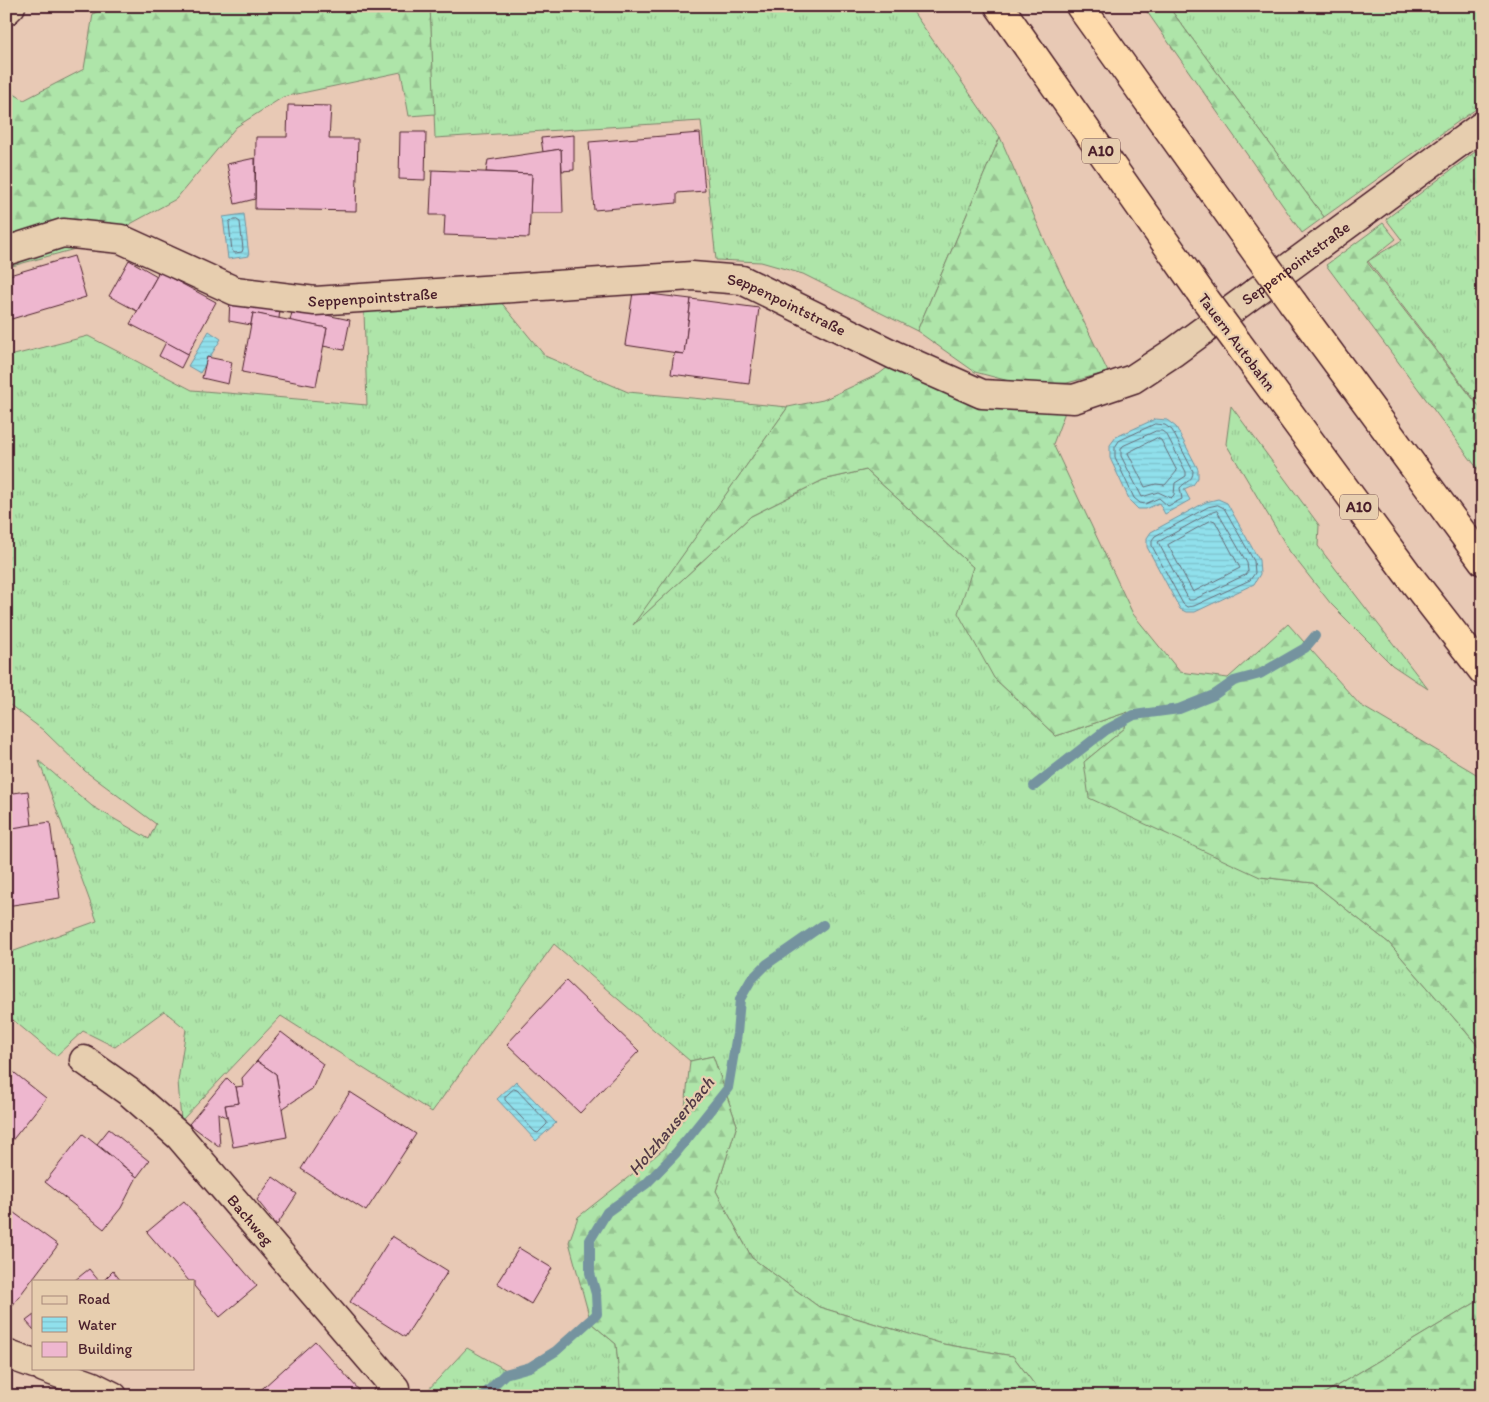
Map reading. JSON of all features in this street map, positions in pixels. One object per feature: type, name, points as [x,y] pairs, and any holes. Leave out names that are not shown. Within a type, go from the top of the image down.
[{"type":"highway","name":"Tauern Autobahn","points":[[999,6],[1203,296],[1407,573],[1483,671]]},
{"type":"highway","points":[[1080,6],[1292,303],[1483,561]]},
{"type":"street","points":[[6,11],[11,6]]},
{"type":"street","name":"Seppenpointstraße","points":[[6,251],[63,233],[121,239],[235,291],[315,301],[692,276],[742,280],[894,355],[982,394],[1074,398],[1133,379],[1174,352],[1483,125]]},
{"type":"street","name":"Bachweg","points":[[84,1060],[129,1092],[180,1136],[395,1388],[387,1396]]},
{"type":"street","points":[[6,1354],[32,1363]]},
{"type":"street","points":[[49,1370],[113,1396]]},
{"type":"green space","points":[[106,6],[430,6],[435,114],[409,116],[401,72],[283,97],[236,127],[176,199],[123,228],[75,249],[6,269],[6,89],[24,100],[84,69],[93,14]]},
{"type":"green space","points":[[430,6],[909,6],[1000,137],[917,331],[803,274],[761,262],[716,260],[701,121],[435,138]]},
{"type":"green space","points":[[1143,6],[1168,6],[1324,217],[1302,233]]},
{"type":"green space","points":[[1168,6],[1483,6],[1483,104],[1324,217]]},
{"type":"green space","points":[[1000,137],[1045,241],[1108,372],[1067,383],[1024,385],[975,372],[917,331]]},
{"type":"green space","points":[[1483,146],[1483,411],[1368,261],[1402,240],[1386,219]]},
{"type":"green space","points":[[1383,223],[1396,239],[1367,262],[1483,412],[1483,476],[1326,265]]},
{"type":"green space","points":[[500,301],[545,356],[628,392],[788,407],[635,623],[751,516],[823,480],[866,470],[973,567],[994,678],[1056,736],[1128,712],[1125,728],[1084,762],[1260,877],[1313,883],[1389,943],[1479,1047],[1483,1046],[1483,1298],[1320,1396],[1043,1396],[1013,1356],[943,1344],[819,1307],[752,1258],[716,1191],[737,1125],[713,1056],[690,1061],[554,944],[432,1112],[281,1016],[181,1121],[178,1081],[186,1029],[164,1011],[115,1047],[83,1031],[56,1056],[6,1014],[6,954],[97,921],[39,761],[92,806],[149,839],[156,824],[85,771],[43,730],[6,702],[6,357],[88,336],[192,390],[367,405],[364,311]]},
{"type":"green space","points":[[896,361],[1065,412],[1053,444],[1133,614],[1180,672],[1228,678],[1288,624],[1360,705],[1483,778],[1483,1046],[1479,1047],[1389,943],[1313,883],[1260,877],[1089,798],[1084,762],[1125,728],[1128,712],[1056,736],[994,678],[958,613],[973,567],[866,470],[823,480],[751,516],[633,625],[788,407],[823,400],[879,374]]},
{"type":"green space","points":[[1231,406],[1319,525],[1318,546],[1428,689],[1392,665],[1331,604],[1290,552],[1226,444]]},
{"type":"green space","points":[[713,1056],[737,1125],[716,1191],[752,1258],[819,1307],[943,1344],[1013,1356],[1043,1396],[621,1396],[616,1344],[591,1323],[569,1242],[578,1217],[664,1149],[685,1108],[690,1061]]},
{"type":"green space","points":[[1483,1298],[1483,1396],[1320,1396]]},
{"type":"green space","points":[[591,1323],[616,1344],[621,1396],[454,1396],[426,1392],[467,1348],[515,1375]]},
{"type":"water","points":[[244,214],[249,256],[228,259],[223,217]]},
{"type":"water","points":[[209,331],[221,339],[200,373],[188,366]]},
{"type":"water","points":[[1155,419],[1167,420],[1176,427],[1198,469],[1198,478],[1193,485],[1184,489],[1190,500],[1165,514],[1159,503],[1146,509],[1138,509],[1130,501],[1110,458],[1110,445],[1116,437]]},
{"type":"water","points":[[1218,499],[1227,503],[1259,560],[1260,574],[1254,584],[1195,612],[1186,612],[1180,609],[1147,547],[1147,538],[1151,532],[1206,502]]},
{"type":"water","points":[[516,1081],[556,1123],[536,1141],[497,1099]]},
{"type":"building","points":[[288,105],[331,106],[329,139],[358,139],[356,211],[255,209],[256,137],[287,137]]},
{"type":"building","points":[[400,132],[426,132],[425,180],[399,179]]},
{"type":"building","points":[[700,133],[705,191],[677,193],[677,203],[594,210],[589,142]]},
{"type":"building","points":[[574,135],[574,170],[562,171],[561,149],[543,152],[541,138]]},
{"type":"building","points":[[561,149],[563,213],[530,213],[532,174],[486,172],[488,160]]},
{"type":"building","points":[[255,158],[255,199],[235,204],[227,164]]},
{"type":"building","points":[[432,170],[532,174],[529,238],[444,235],[445,215],[430,215]]},
{"type":"building","points":[[74,256],[86,297],[8,320],[6,276]]},
{"type":"building","points":[[129,260],[157,276],[137,311],[109,296]]},
{"type":"building","points":[[158,271],[216,302],[188,354],[130,324]]},
{"type":"building","points":[[633,292],[691,299],[684,354],[625,345]]},
{"type":"building","points":[[230,297],[280,308],[279,319],[253,313],[251,325],[229,321]]},
{"type":"building","points":[[691,299],[759,308],[749,384],[671,374],[674,353],[684,354]]},
{"type":"building","points":[[293,308],[350,320],[344,350],[323,346],[327,328],[290,321]]},
{"type":"building","points":[[253,313],[327,328],[316,386],[242,372]]},
{"type":"building","points":[[166,342],[188,354],[181,368],[159,356]]},
{"type":"building","points":[[207,357],[232,362],[228,384],[202,378]]},
{"type":"building","points":[[28,791],[32,826],[6,829],[6,794]]},
{"type":"building","points":[[50,822],[60,898],[6,906],[6,829]]},
{"type":"building","points":[[566,981],[639,1051],[580,1113],[507,1044]]},
{"type":"building","points":[[281,1032],[323,1064],[312,1089],[282,1109],[276,1074],[257,1061]]},
{"type":"building","points":[[257,1061],[276,1074],[287,1137],[233,1147],[225,1105],[239,1103],[236,1087],[243,1086],[242,1078]]},
{"type":"building","points":[[6,1066],[46,1098],[6,1148]]},
{"type":"building","points":[[227,1078],[236,1087],[239,1103],[225,1105],[227,1117],[218,1113],[220,1147],[189,1124]]},
{"type":"building","points":[[350,1092],[416,1134],[366,1211],[301,1169]]},
{"type":"building","points":[[109,1129],[149,1161],[137,1177],[97,1144]]},
{"type":"building","points":[[83,1134],[137,1177],[121,1208],[104,1229],[45,1182]]},
{"type":"building","points":[[273,1177],[297,1194],[277,1225],[257,1200]]},
{"type":"building","points":[[184,1201],[257,1286],[220,1317],[195,1287],[195,1280],[188,1280],[147,1232]]},
{"type":"building","points":[[6,1207],[58,1245],[12,1306],[6,1301]]},
{"type":"building","points":[[392,1236],[448,1271],[405,1337],[350,1302]]},
{"type":"building","points":[[519,1248],[552,1268],[531,1304],[497,1283]]},
{"type":"building","points":[[89,1269],[98,1280],[75,1280]]},
{"type":"building","points":[[113,1271],[120,1280],[104,1280]]},
{"type":"building","points":[[32,1316],[32,1328],[26,1321]]},
{"type":"building","points":[[315,1341],[359,1390],[352,1396],[254,1396]]},
{"type":"waterway","name":"Holzhauserbach","points":[[1034,786],[1106,730],[1134,715],[1179,709],[1214,695],[1234,681],[1260,674],[1305,648],[1315,636]]},
{"type":"waterway","name":"Holzhauserbach","points":[[483,1396],[505,1374],[530,1367],[556,1351],[597,1314],[596,1294],[590,1273],[590,1240],[607,1212],[646,1184],[676,1153],[728,1088],[737,1034],[740,999],[751,980],[767,964],[823,925]]}]
